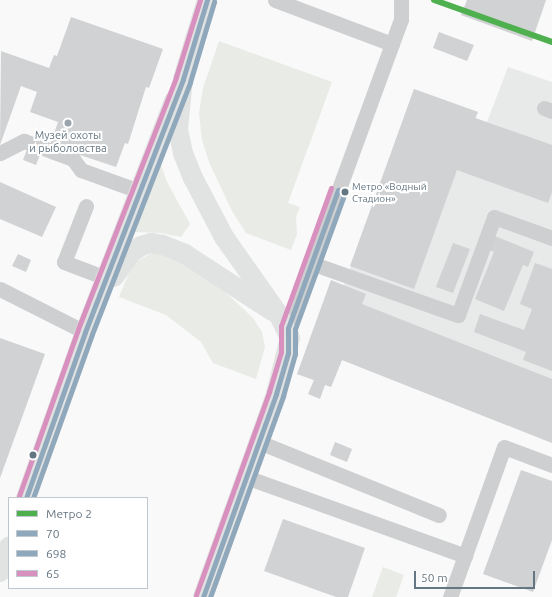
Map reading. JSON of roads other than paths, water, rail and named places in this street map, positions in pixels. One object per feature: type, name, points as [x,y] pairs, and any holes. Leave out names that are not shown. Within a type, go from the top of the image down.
[{"type":"main road","points":[[26,497],[85,332],[183,79],[208,0]]},
{"type":"main road","points":[[183,79],[178,129],[183,153],[193,178],[224,238],[283,321],[290,338],[288,353],[259,442],[203,597]]},
{"type":"main road","points":[[98,300],[132,253],[151,243],[185,254],[283,321]]},
{"type":"main road","points":[[0,572],[8,550]]},
{"type":"lane","points":[[275,0],[392,44]]},
{"type":"lane","points":[[283,321],[312,263],[401,20],[401,0]]},
{"type":"lane","points":[[0,153],[24,141],[73,159],[81,170],[139,191]]},
{"type":"lane","points":[[86,206],[64,262],[106,278]]},
{"type":"lane","points":[[312,263],[458,316],[494,216],[552,238]]},
{"type":"lane","points":[[0,289],[85,332]]},
{"type":"lane","points":[[259,442],[439,515]]},
{"type":"lane","points":[[450,597],[504,447],[552,464]]},
{"type":"lane","points":[[246,477],[465,556]]},
{"type":"metro line","name":"2","points":[[434,0],[552,42]]},
{"type":"place","name":"Музей охоты и рыболовства","points":[[68,123]]},
{"type":"place","name":"Метро «Водный Стадион»","points":[[345,192]]}]
